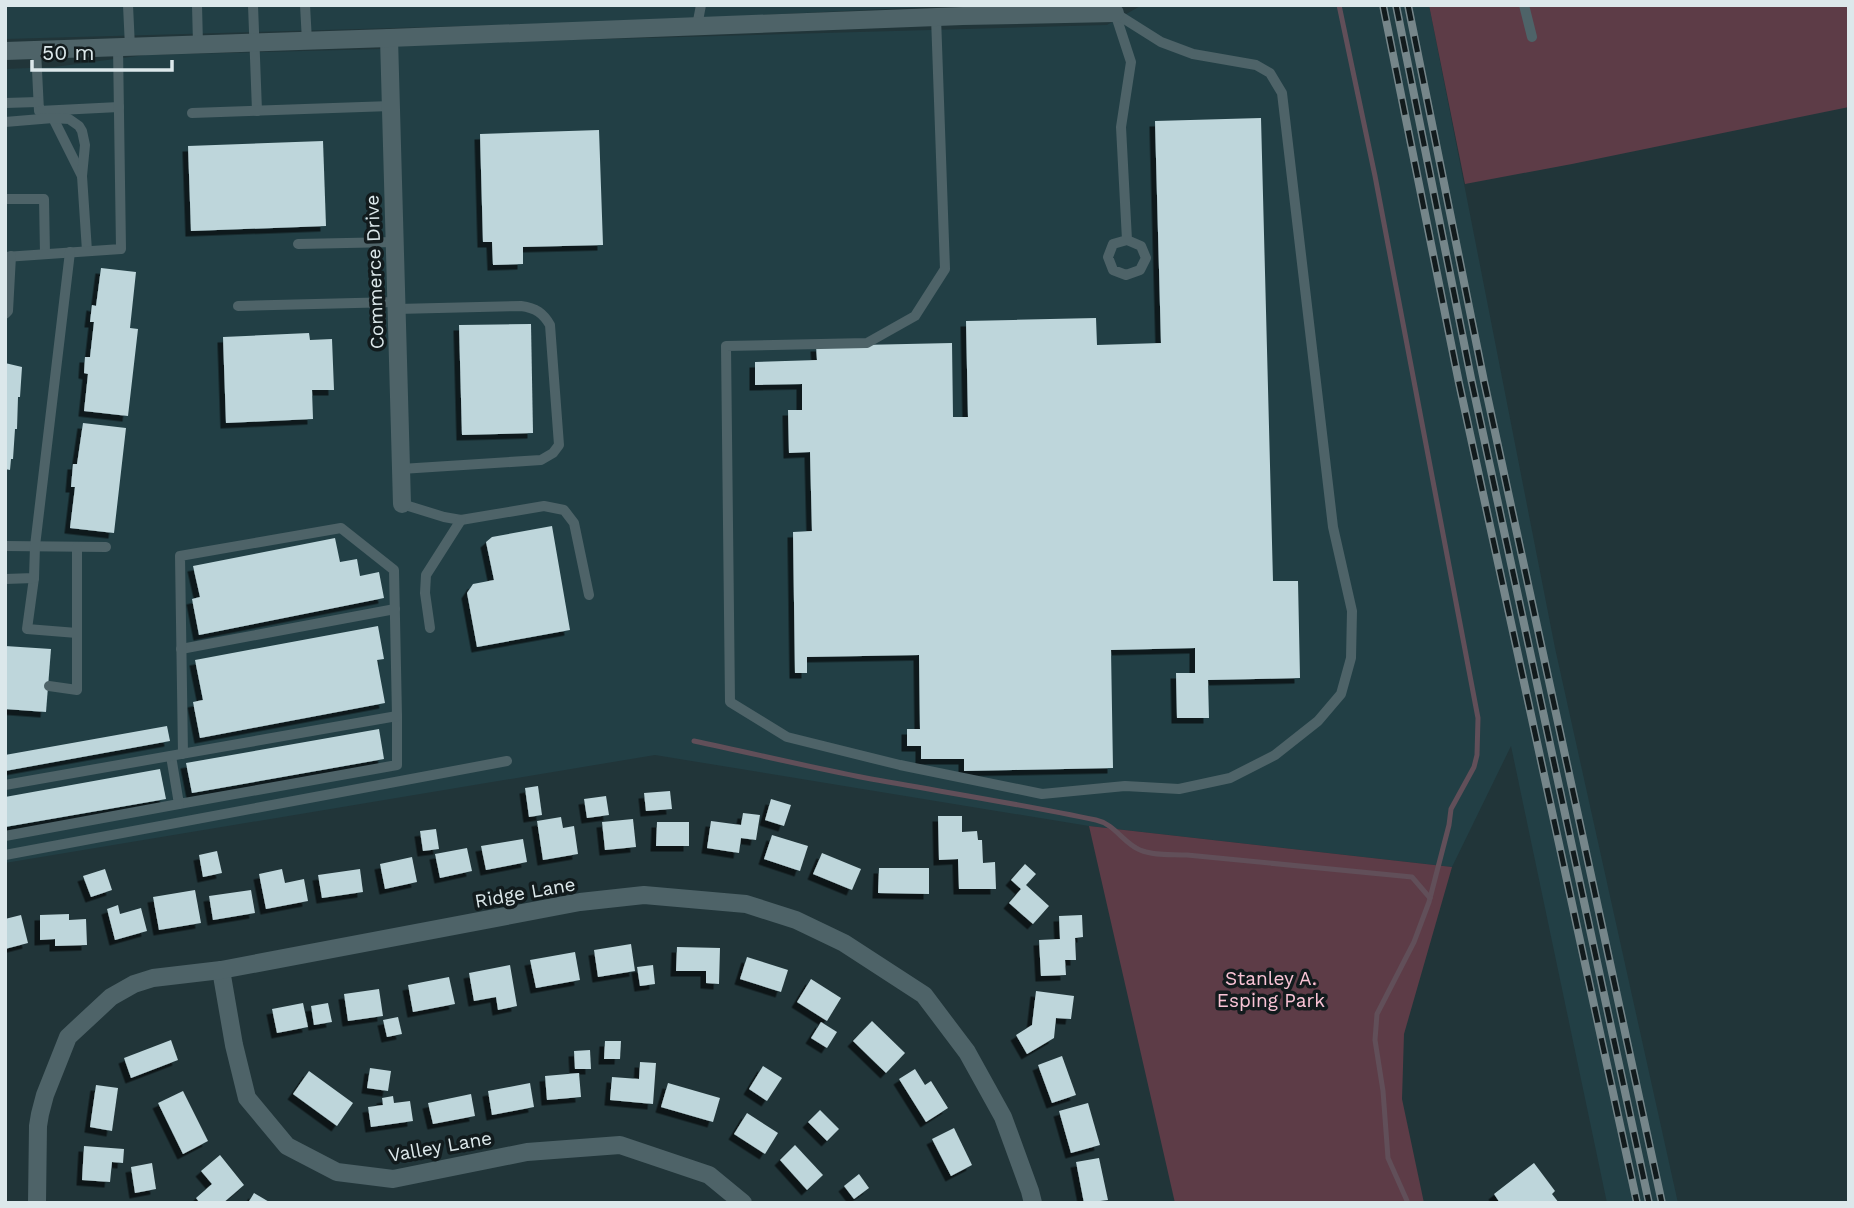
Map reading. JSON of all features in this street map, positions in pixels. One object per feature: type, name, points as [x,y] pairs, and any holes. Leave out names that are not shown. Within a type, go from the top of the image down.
[{"type":"street","points":[[5,51],[936,17],[1115,13]]},
{"type":"street","name":"Commerce Drive","points":[[389,38],[402,504]]},
{"type":"street","name":"Ridge Lane","points":[[37,1203],[40,1114],[68,1037],[111,998],[134,984],[153,978],[221,970],[580,902],[644,895],[746,904],[796,920],[844,943],[924,995],[967,1052],[1003,1117],[1033,1203]]},
{"type":"street","name":"Valley Lane","points":[[221,970],[234,1045],[247,1098],[288,1146],[337,1172],[393,1179],[527,1152],[620,1145],[709,1175],[743,1203]]},
{"type":"lane","points":[[5,314],[8,311],[8,256],[121,249],[119,107],[128,5]]},
{"type":"lane","points":[[197,5],[198,44]]},
{"type":"lane","points":[[253,5],[257,111]]},
{"type":"lane","points":[[305,5],[307,41]]},
{"type":"lane","points":[[697,26],[701,5]]},
{"type":"lane","points":[[1524,5],[1532,37]]},
{"type":"lane","points":[[936,17],[945,269],[915,316],[867,343],[726,346],[730,702],[787,737],[900,765],[1042,794],[1125,786],[1179,789],[1230,778],[1275,755],[1318,721],[1341,694],[1351,658],[1352,611],[1333,527],[1282,93],[1270,73],[1256,65],[1192,54],[1161,42],[1115,13]]},
{"type":"lane","points":[[1115,13],[1131,62],[1121,127],[1126,240]]},
{"type":"lane","points":[[36,50],[38,111],[119,107]]},
{"type":"lane","points":[[5,103],[38,102]]},
{"type":"lane","points":[[192,113],[390,106]]},
{"type":"lane","points":[[5,122],[53,118],[69,119],[79,126],[85,145],[82,176],[87,251]]},
{"type":"lane","points":[[53,118],[82,176]]},
{"type":"lane","points":[[5,200],[44,199],[45,254]]},
{"type":"lane","points":[[298,244],[395,242]]},
{"type":"lane","points":[[71,252],[27,629],[77,633]]},
{"type":"lane","points":[[238,306],[521,306],[533,307],[544,315],[550,325],[559,445],[552,453],[541,460],[401,469]]},
{"type":"lane","points":[[402,504],[461,520],[544,506],[564,510],[574,523],[589,595]]},
{"type":"lane","points":[[430,628],[425,593],[426,575],[461,520]]},
{"type":"lane","points":[[5,836],[397,765],[394,570],[341,528],[180,556],[183,754]]},
{"type":"lane","points":[[5,546],[106,547]]},
{"type":"lane","points":[[48,686],[77,690],[77,547]]},
{"type":"lane","points":[[5,579],[34,578]]},
{"type":"lane","points":[[181,649],[395,609]]},
{"type":"lane","points":[[5,785],[397,716]]},
{"type":"lane","points":[[171,756],[180,804]]},
{"type":"lane","points":[[5,855],[507,761]]},
{"type":"shaded area","points":[[5,5],[970,5],[641,21],[5,39]]},
{"type":"shaded area","points":[[1142,5],[1429,5],[1555,648],[1678,1203],[1607,1203],[1511,746],[1452,867],[1089,826],[655,755],[5,863],[5,69],[54,67],[145,55],[383,49],[397,45],[1107,25]]},
{"type":"green space","points":[[1429,5],[1849,5],[1849,107],[1465,184]]},
{"type":"green space","name":"Stanley A. Esping Park","points":[[1089,826],[1452,867],[1404,1034],[1402,1099],[1424,1203],[1175,1203]]},
{"type":"building","points":[[1261,118],[1273,581],[1298,581],[1300,678],[1208,680],[1209,718],[1177,718],[1176,673],[1195,673],[1195,648],[1111,650],[1113,768],[964,771],[964,759],[921,759],[921,746],[907,746],[907,729],[920,729],[919,655],[807,657],[807,673],[795,673],[793,532],[812,531],[810,452],[789,453],[788,410],[802,410],[802,384],[755,385],[755,362],[817,360],[816,346],[952,343],[953,417],[968,417],[966,321],[1096,318],[1097,345],[1161,343],[1155,121]]},
{"type":"building","points":[[599,130],[603,245],[523,247],[523,264],[493,265],[492,242],[483,242],[480,134]]},
{"type":"building","points":[[323,141],[326,226],[191,231],[188,146]]},
{"type":"building","points":[[101,268],[136,272],[130,328],[138,329],[128,416],[84,411],[88,374],[84,373],[85,357],[90,357],[94,322],[90,322],[92,305],[96,306]]},
{"type":"building","points":[[531,324],[533,433],[462,435],[459,325]]},
{"type":"building","points":[[309,333],[310,340],[332,339],[334,390],[312,390],[313,419],[226,423],[223,337]]},
{"type":"building","points":[[5,363],[22,367],[17,429],[10,470],[5,469]]},
{"type":"building","points":[[83,423],[126,428],[114,533],[70,528],[75,487],[71,487],[73,464],[77,464]]},
{"type":"building","points":[[552,526],[570,630],[477,647],[467,593],[473,584],[494,580],[486,542],[492,537]]},
{"type":"building","points":[[335,538],[340,562],[357,559],[360,576],[379,572],[384,598],[199,635],[192,599],[200,597],[193,566]]},
{"type":"building","points":[[378,626],[384,659],[377,660],[385,703],[200,738],[193,702],[203,700],[195,660]]},
{"type":"building","points":[[5,646],[51,649],[46,712],[5,709]]},
{"type":"building","points":[[167,726],[170,741],[5,771],[5,755]]},
{"type":"building","points":[[379,729],[384,759],[192,793],[186,763]]},
{"type":"building","points":[[160,769],[166,799],[5,827],[5,797]]},
{"type":"building","points":[[538,786],[542,815],[529,817],[525,788]]},
{"type":"building","points":[[670,791],[672,809],[646,811],[644,793]]},
{"type":"building","points":[[606,796],[609,815],[587,818],[584,799]]},
{"type":"building","points":[[771,799],[791,805],[784,826],[765,820]]},
{"type":"building","points":[[743,813],[760,815],[756,840],[741,838],[739,853],[707,848],[711,821],[741,825]]},
{"type":"building","points":[[938,816],[962,816],[962,832],[977,831],[978,840],[982,840],[983,863],[995,862],[996,889],[959,889],[958,859],[939,860]]},
{"type":"building","points":[[561,817],[563,828],[574,826],[578,854],[543,860],[537,821]]},
{"type":"building","points":[[633,819],[636,847],[605,850],[602,822]]},
{"type":"building","points":[[657,822],[689,822],[689,846],[656,846]]},
{"type":"building","points":[[436,829],[439,849],[423,851],[420,831]]},
{"type":"building","points":[[772,835],[808,846],[800,871],[764,859]]},
{"type":"building","points":[[523,839],[527,862],[486,870],[481,846]]},
{"type":"building","points":[[467,848],[472,871],[440,878],[435,854]]},
{"type":"building","points":[[217,851],[222,873],[203,877],[199,855]]},
{"type":"building","points":[[822,853],[861,869],[852,890],[813,874]]},
{"type":"building","points":[[412,857],[417,882],[385,889],[380,864]]},
{"type":"building","points":[[1025,864],[1036,874],[1026,885],[1049,906],[1033,924],[1009,903],[1021,889],[1011,880]]},
{"type":"building","points":[[879,868],[929,868],[929,894],[878,893]]},
{"type":"building","points":[[105,869],[112,890],[91,897],[83,876]]},
{"type":"building","points":[[282,869],[285,883],[304,879],[308,901],[266,909],[259,874]]},
{"type":"building","points":[[360,869],[363,892],[322,898],[318,875]]},
{"type":"building","points":[[195,890],[201,923],[159,930],[153,897]]},
{"type":"building","points":[[251,890],[255,913],[213,920],[209,896]]},
{"type":"building","points":[[118,905],[120,914],[141,908],[147,931],[115,940],[107,909]]},
{"type":"building","points":[[69,914],[69,920],[86,919],[87,945],[55,946],[55,939],[40,940],[40,915]]},
{"type":"building","points":[[21,915],[28,943],[5,949],[5,919]]},
{"type":"building","points":[[1082,915],[1083,937],[1075,938],[1076,960],[1065,960],[1066,975],[1041,976],[1039,940],[1060,939],[1059,916]]},
{"type":"building","points":[[631,944],[635,971],[598,977],[594,950]]},
{"type":"building","points":[[677,947],[720,948],[719,984],[706,983],[706,971],[676,971]]},
{"type":"building","points":[[575,952],[580,980],[536,988],[530,960]]},
{"type":"building","points":[[747,957],[788,970],[781,992],[740,979]]},
{"type":"building","points":[[510,965],[517,1006],[498,1010],[496,997],[474,1001],[469,973]]},
{"type":"building","points":[[653,965],[655,984],[640,986],[637,967]]},
{"type":"building","points":[[449,977],[455,1004],[413,1012],[408,985]]},
{"type":"building","points":[[811,979],[841,998],[827,1021],[797,1002]]},
{"type":"building","points":[[379,989],[383,1016],[348,1021],[344,994]]},
{"type":"building","points":[[1036,991],[1074,996],[1071,1019],[1056,1018],[1054,1038],[1027,1054],[1016,1035],[1032,1025]]},
{"type":"building","points":[[303,1003],[308,1027],[277,1033],[272,1009]]},
{"type":"building","points":[[328,1003],[332,1022],[314,1025],[311,1006]]},
{"type":"building","points":[[398,1017],[402,1034],[387,1037],[383,1020]]},
{"type":"building","points":[[872,1021],[905,1053],[886,1073],[853,1041]]},
{"type":"building","points":[[821,1022],[837,1032],[827,1048],[811,1038]]},
{"type":"building","points":[[171,1040],[178,1060],[131,1078],[124,1058]]},
{"type":"building","points":[[605,1041],[621,1041],[620,1059],[604,1059]]},
{"type":"building","points":[[590,1050],[591,1069],[575,1069],[574,1051]]},
{"type":"building","points":[[1062,1056],[1076,1095],[1052,1103],[1038,1065]]},
{"type":"building","points":[[640,1062],[656,1063],[653,1104],[610,1100],[612,1077],[639,1079]]},
{"type":"building","points":[[763,1066],[782,1078],[767,1101],[749,1089]]},
{"type":"building","points":[[370,1068],[391,1071],[388,1091],[367,1088]]},
{"type":"building","points":[[915,1069],[925,1085],[931,1081],[948,1108],[926,1122],[899,1079]]},
{"type":"building","points":[[309,1071],[353,1103],[337,1126],[293,1094]]},
{"type":"building","points":[[579,1073],[581,1097],[547,1100],[545,1076]]},
{"type":"building","points":[[530,1083],[534,1107],[492,1115],[488,1091]]},
{"type":"building","points":[[668,1083],[720,1098],[713,1122],[661,1107]]},
{"type":"building","points":[[96,1085],[118,1088],[112,1131],[90,1127]]},
{"type":"building","points":[[183,1091],[208,1141],[183,1154],[158,1103]]},
{"type":"building","points":[[471,1094],[475,1116],[433,1124],[428,1103]]},
{"type":"building","points":[[393,1096],[394,1103],[410,1101],[413,1121],[371,1127],[368,1107],[383,1105],[382,1098]]},
{"type":"building","points":[[1088,1103],[1100,1145],[1071,1153],[1059,1111]]},
{"type":"building","points":[[820,1110],[839,1129],[827,1141],[808,1122]]},
{"type":"building","points":[[747,1113],[778,1133],[765,1154],[734,1134]]},
{"type":"building","points":[[954,1128],[972,1165],[951,1176],[932,1139]]},
{"type":"building","points":[[795,1145],[823,1175],[807,1190],[780,1160]]},
{"type":"building","points":[[84,1146],[124,1149],[123,1163],[112,1162],[110,1182],[82,1180]]},
{"type":"building","points":[[220,1155],[244,1185],[223,1203],[200,1203],[196,1198],[212,1184],[201,1171]]},
{"type":"building","points":[[1099,1158],[1108,1200],[1084,1203],[1076,1162]]},
{"type":"building","points":[[152,1163],[156,1189],[135,1193],[131,1167]]},
{"type":"building","points":[[1534,1163],[1555,1191],[1552,1194],[1559,1203],[1500,1203],[1494,1194]]},
{"type":"building","points":[[859,1174],[869,1188],[854,1199],[844,1186]]},
{"type":"building","points":[[254,1193],[271,1203],[248,1203]]},
{"type":"waterway","points":[[1339,5],[1375,176],[1478,718],[1474,767],[1451,809],[1429,902],[1414,942],[1377,1014],[1375,1040],[1383,1091],[1388,1158],[1408,1203]]},
{"type":"waterway","points":[[694,741],[866,778],[1096,820],[1108,825],[1134,847],[1151,853],[1412,877],[1430,898]]},
{"type":"railway","points":[[1383,5],[1459,383],[1637,1203]]},
{"type":"railway","points":[[1396,5],[1471,378],[1649,1203]]},
{"type":"railway","points":[[1408,5],[1484,381],[1662,1203]]}]
